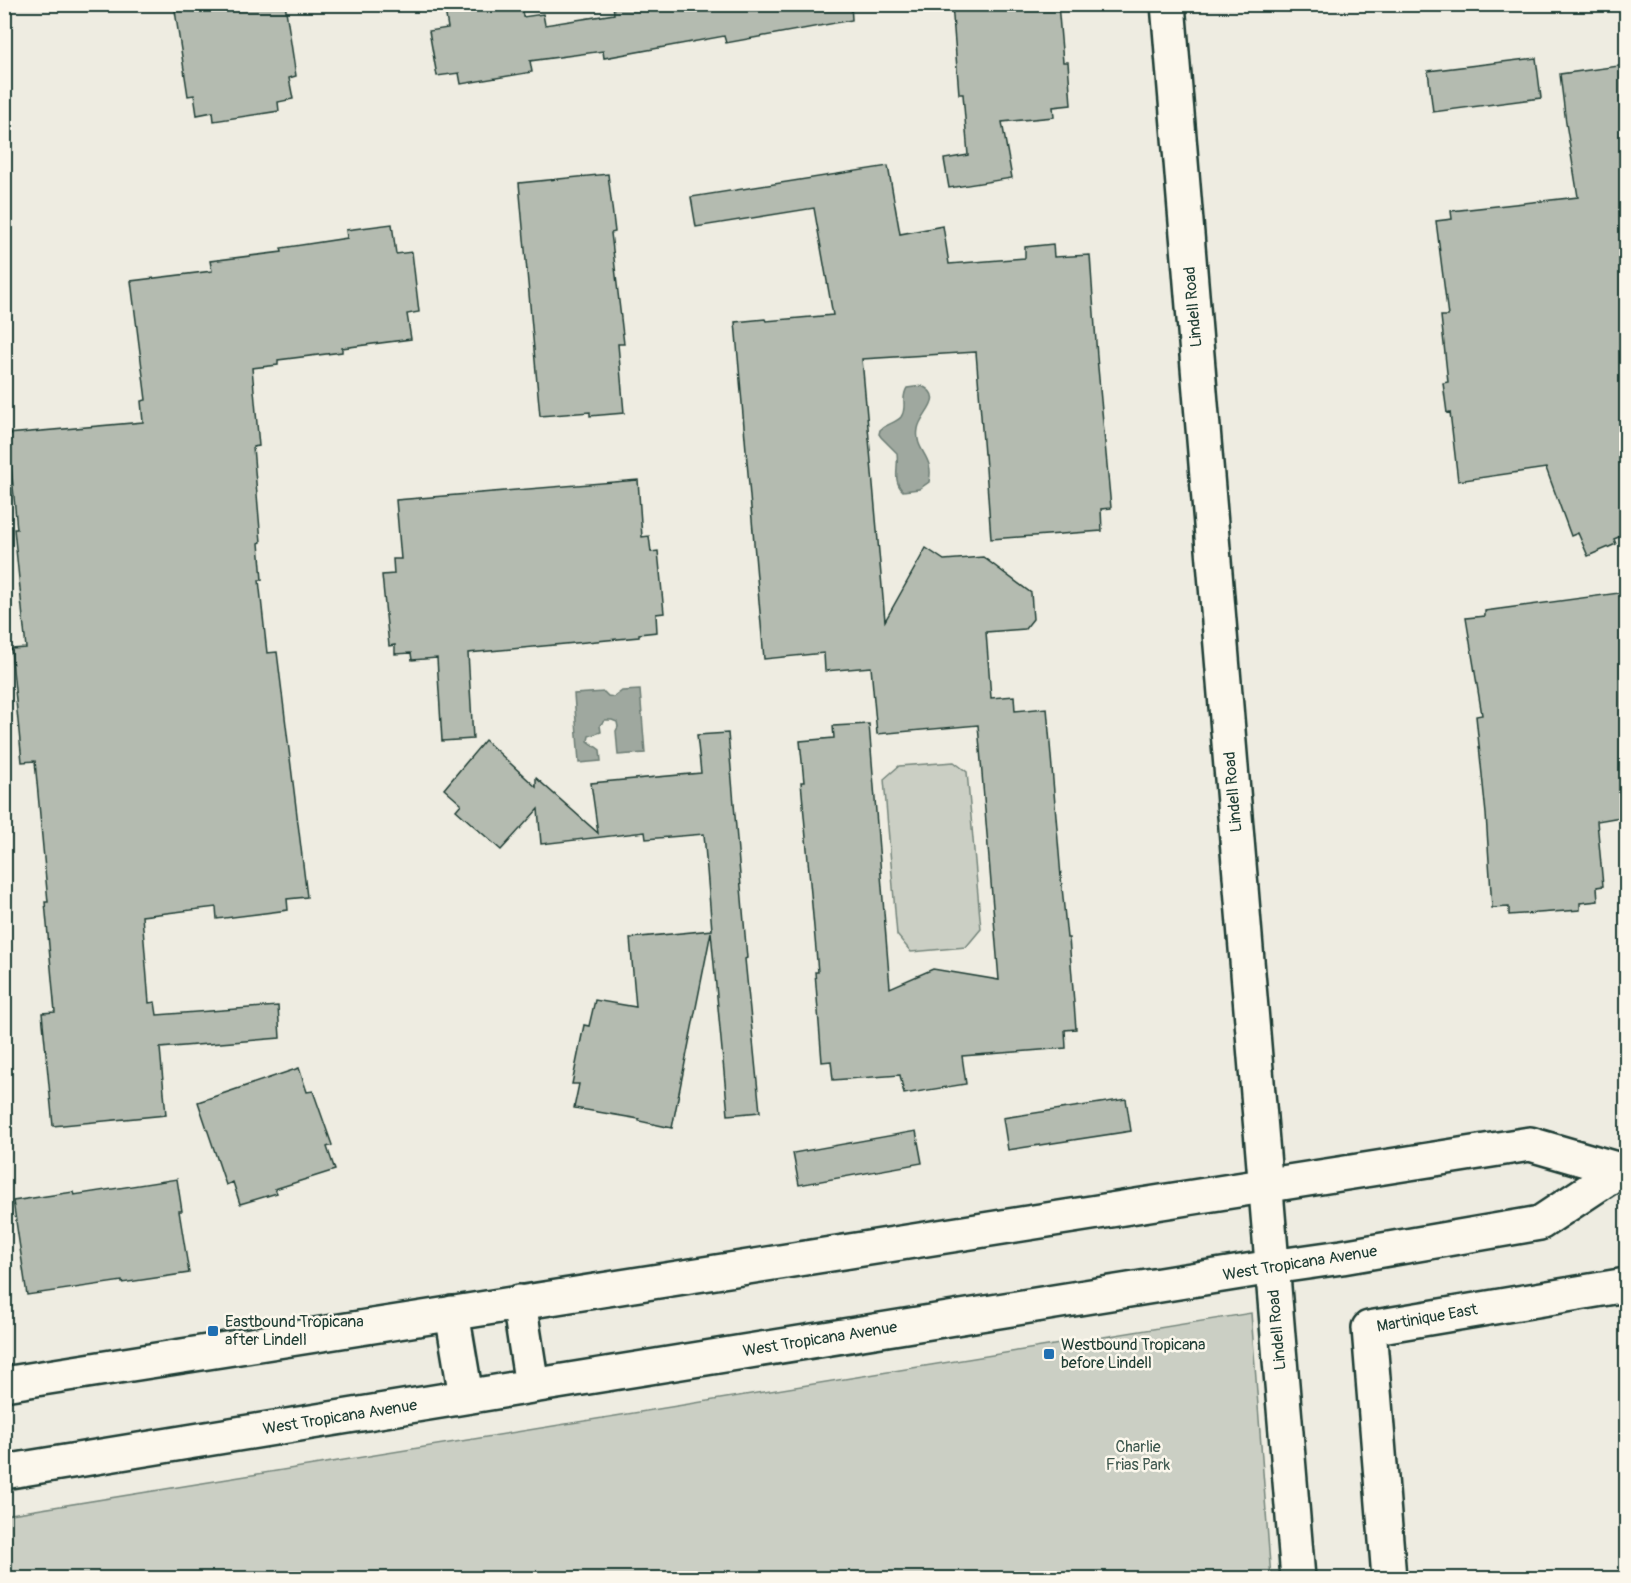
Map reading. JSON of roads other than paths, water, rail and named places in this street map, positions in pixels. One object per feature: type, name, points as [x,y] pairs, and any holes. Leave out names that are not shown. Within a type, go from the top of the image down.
[{"type":"main road","name":"Lindell Road","points":[[1168,4],[1298,1578]]},
{"type":"main road","name":"West Tropicana Avenue","points":[[4,1384],[1530,1144],[1623,1169]]},
{"type":"main road","name":"West Tropicana Avenue","points":[[4,1472],[1342,1257],[1540,1223],[1623,1169]]},
{"type":"main road","name":"Martinique East","points":[[1389,1578],[1369,1328],[1626,1285]]},
{"type":"main road","points":[[519,1302],[532,1386]]},
{"type":"main road","points":[[452,1313],[466,1396]]},
{"type":"place","name":"Eastbound Tropicana after Lindell","points":[[213,1331]]},
{"type":"place","name":"Westbound Tropicana before Lindell","points":[[1049,1354]]},
{"type":"park label","name":"Charlie Frias Park","points":[[1138,1456]]}]
